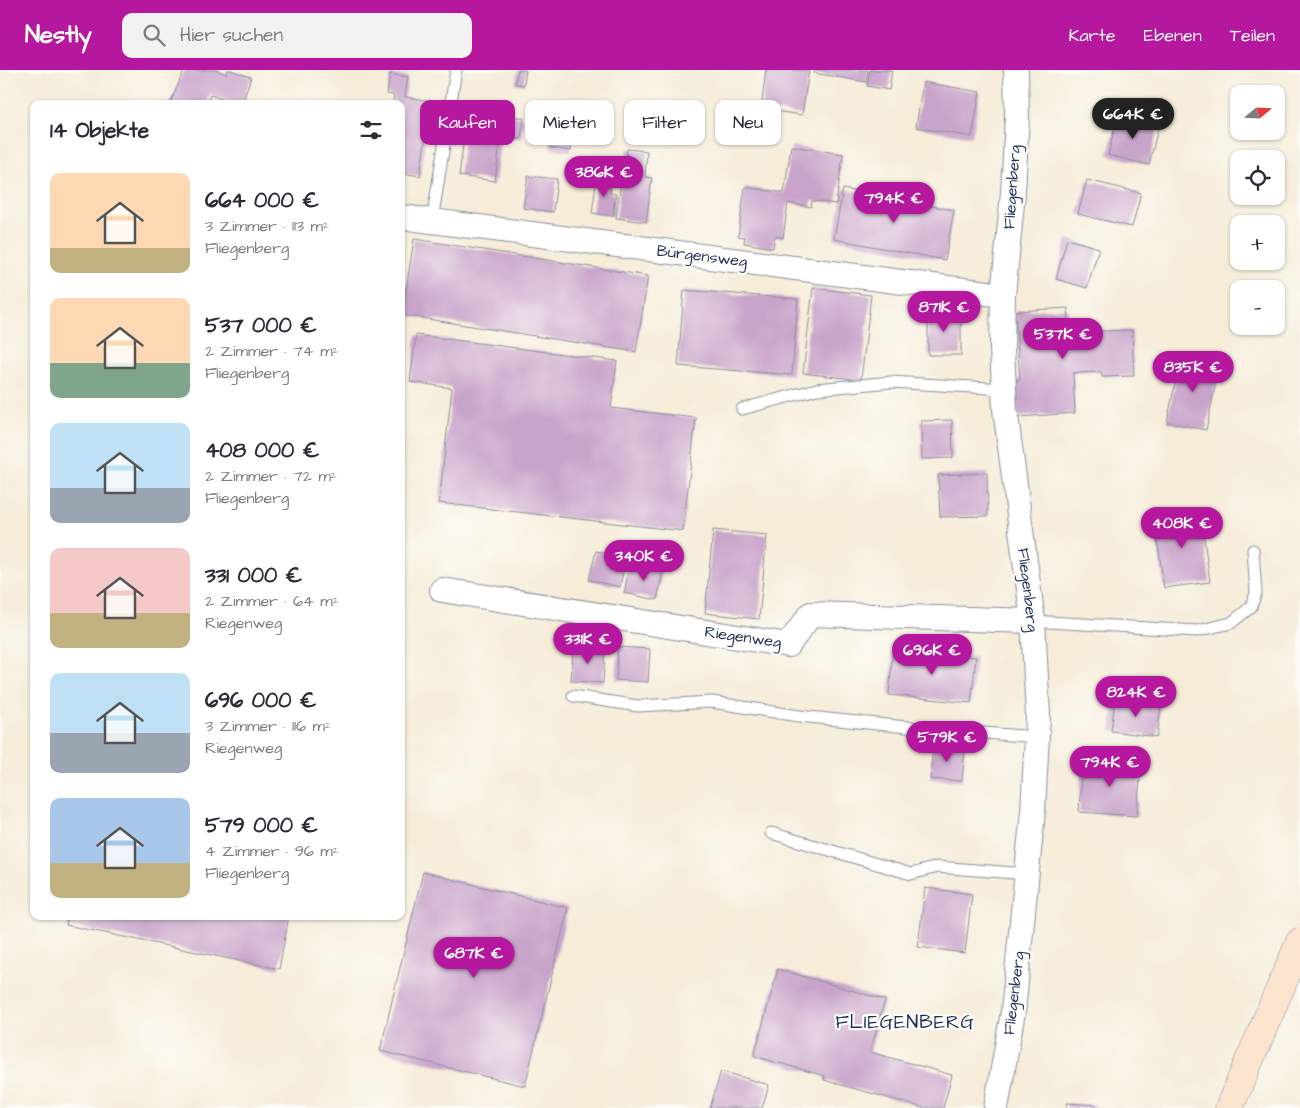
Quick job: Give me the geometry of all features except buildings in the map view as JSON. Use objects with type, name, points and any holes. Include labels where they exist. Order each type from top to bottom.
[{"type":"street","name":"Fliegenberg","points":[[996,1108],[1013,1012],[1033,811],[1038,716],[1033,621],[1004,409],[1003,295],[1014,174],[1017,116],[1016,70]]},
{"type":"street","name":"Bürgensweg","points":[[405,218],[1003,295]]},
{"type":"street","name":"Riegenweg","points":[[442,590],[788,644],[811,614],[1033,621]]},
{"type":"street","points":[[1229,1108],[1300,942]]},
{"type":"lane","points":[[432,221],[456,70]]},
{"type":"lane","points":[[742,409],[817,389],[890,382],[1004,389]]},
{"type":"lane","points":[[1033,621],[1197,630],[1231,623],[1250,606],[1256,593],[1253,550]]},
{"type":"lane","points":[[573,696],[638,706],[712,702],[809,717],[916,728],[1037,737]]},
{"type":"lane","points":[[771,833],[911,874],[937,867],[1027,874]]},
{"type":"district","name":"FLIEGENBERG","points":[[905,1022]]}]
